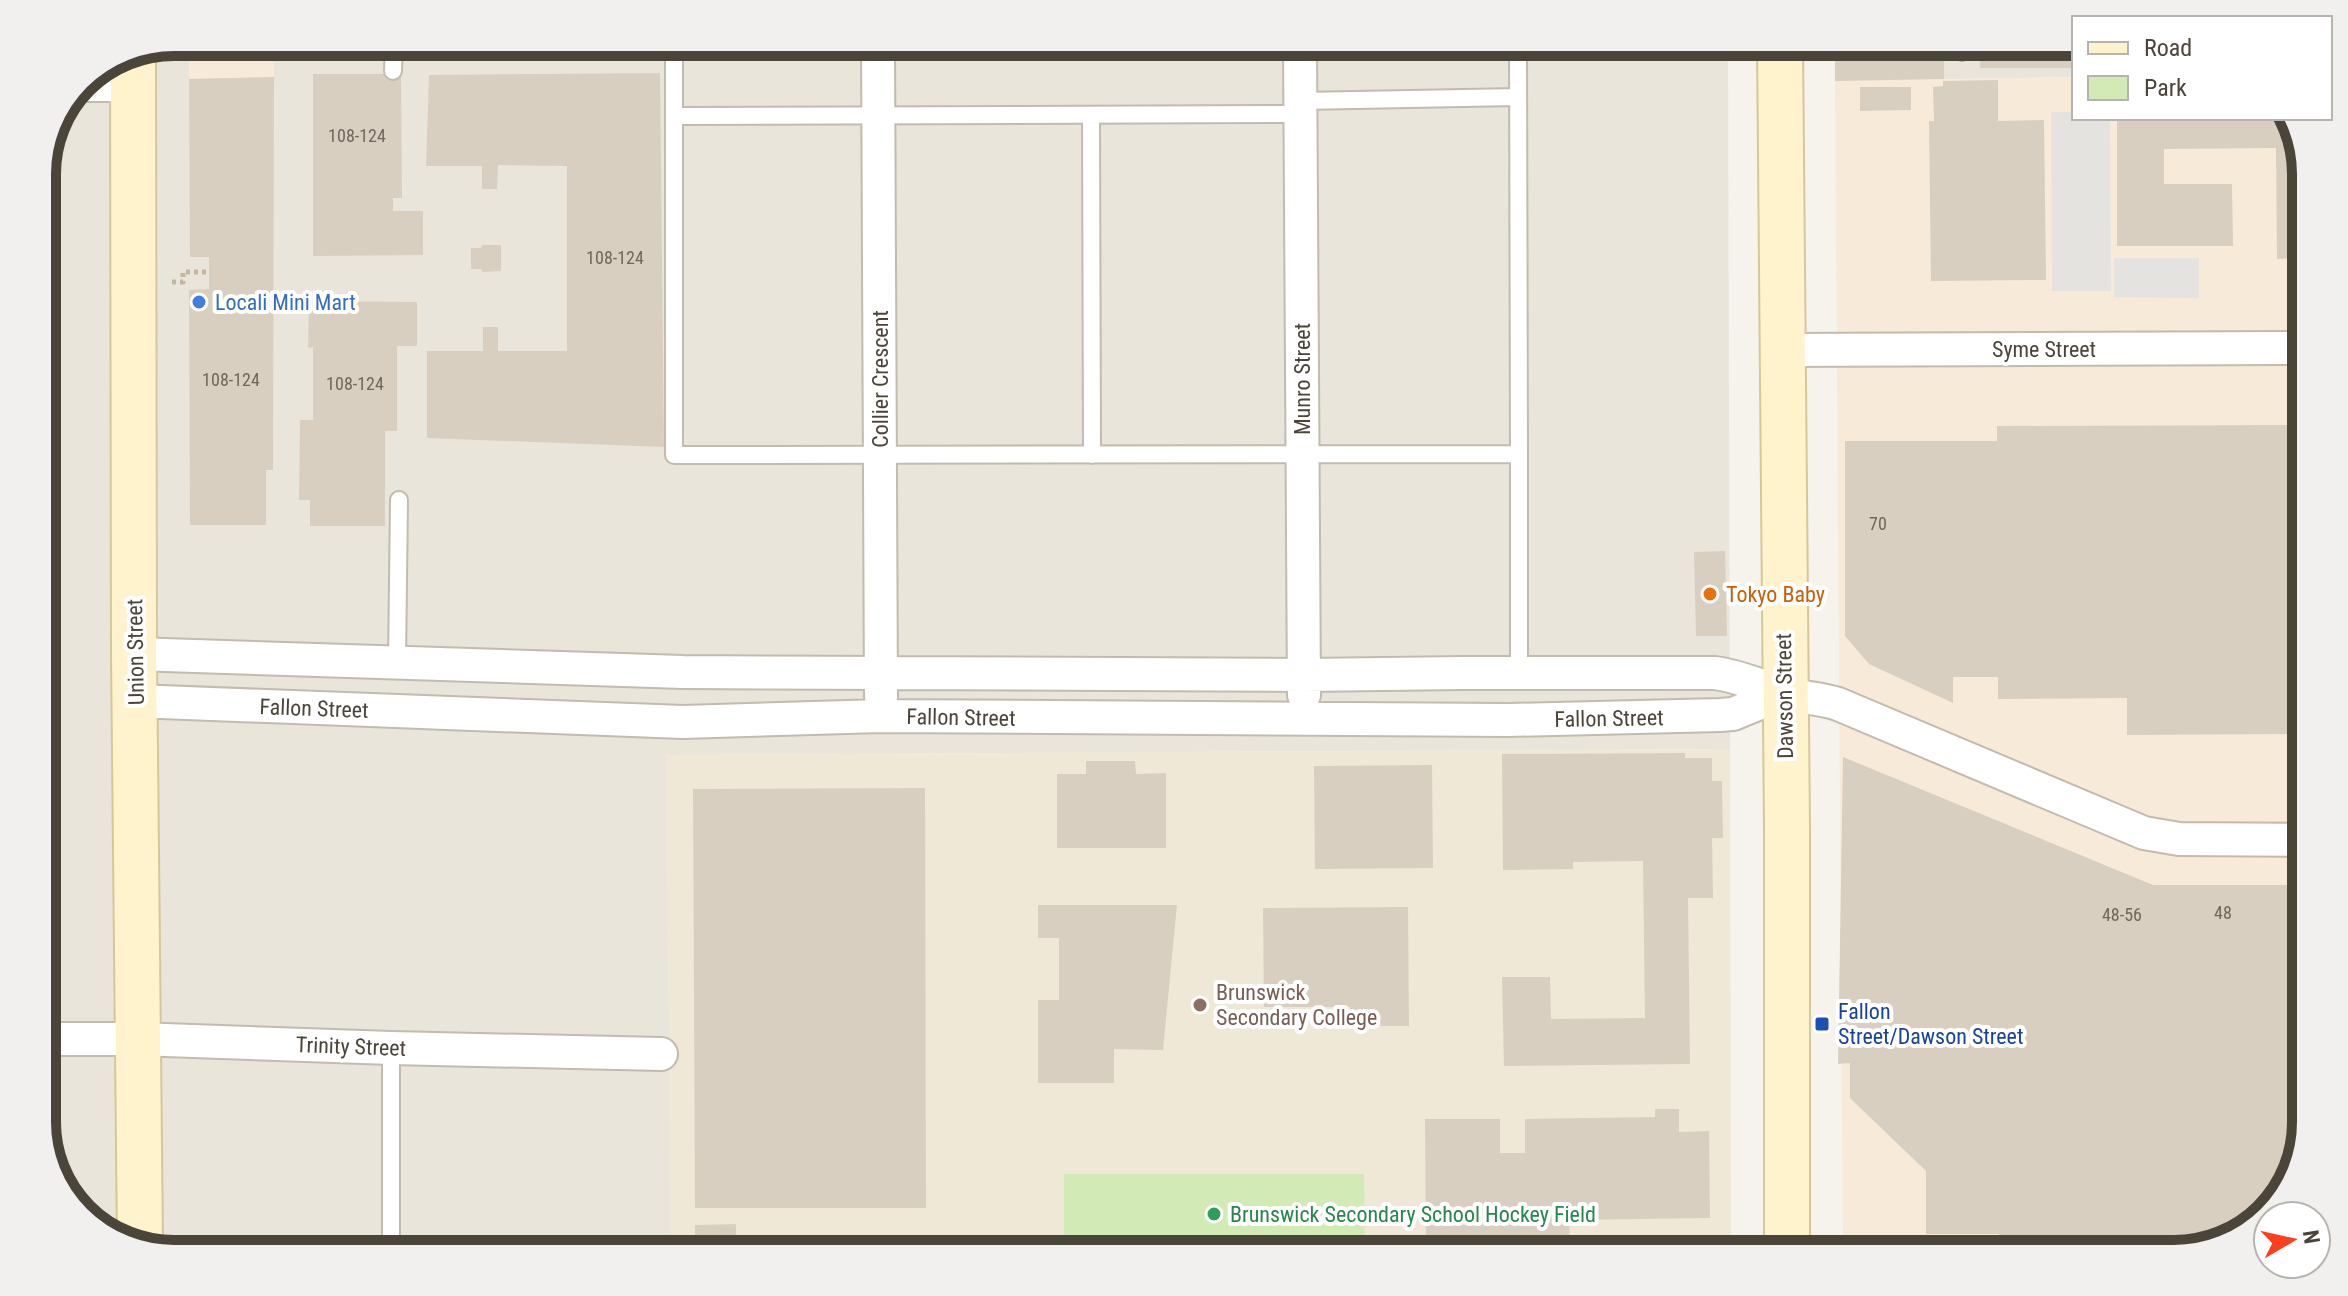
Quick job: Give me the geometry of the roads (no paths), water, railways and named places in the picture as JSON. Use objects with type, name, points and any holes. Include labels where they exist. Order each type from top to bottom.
[{"type":"street","name":"Collier Crescent","points":[[878,56],[881,716]]},
{"type":"street","name":"Munro Street","points":[[1300,56],[1304,717]]},
{"type":"street","name":"Dawson Street","points":[[1780,56],[1787,830],[1787,1240]]},
{"type":"street","points":[[106,78],[132,72]]},
{"type":"street","name":"Union Street","points":[[132,72],[140,1234]]},
{"type":"street","name":"Syme Street","points":[[1781,350],[2292,348]]},
{"type":"street","name":"Fallon Street","points":[[134,654],[397,664],[881,675],[1715,673],[1736,676],[1784,693],[1838,704],[2144,833],[2179,839],[2292,840]]},
{"type":"street","name":"Fallon Street","points":[[135,701],[683,722],[881,716],[1509,720],[1733,714],[1784,693]]},
{"type":"street","name":"Trinity Street","points":[[56,1039],[661,1054]]},
{"type":"lane","points":[[393,71],[394,56]]},
{"type":"lane","points":[[674,56],[674,455],[1519,454]]},
{"type":"lane","points":[[1518,56],[1519,674]]},
{"type":"lane","points":[[675,116],[1091,115],[1518,97]]},
{"type":"lane","points":[[1091,115],[1092,455]]},
{"type":"lane","points":[[397,664],[399,500]]},
{"type":"lane","points":[[391,1048],[391,1240]]},
{"type":"place","name":"Locali Mini Mart","points":[[199,302]]},
{"type":"place","name":"Tokyo Baby","points":[[1710,594]]},
{"type":"place","name":"Brunswick Secondary College","points":[[1200,1005]]},
{"type":"place","name":"Fallon Street/Dawson Street","points":[[1822,1024]]},
{"type":"place","name":"Brunswick Secondary School Hockey Field","points":[[1214,1214]]}]
